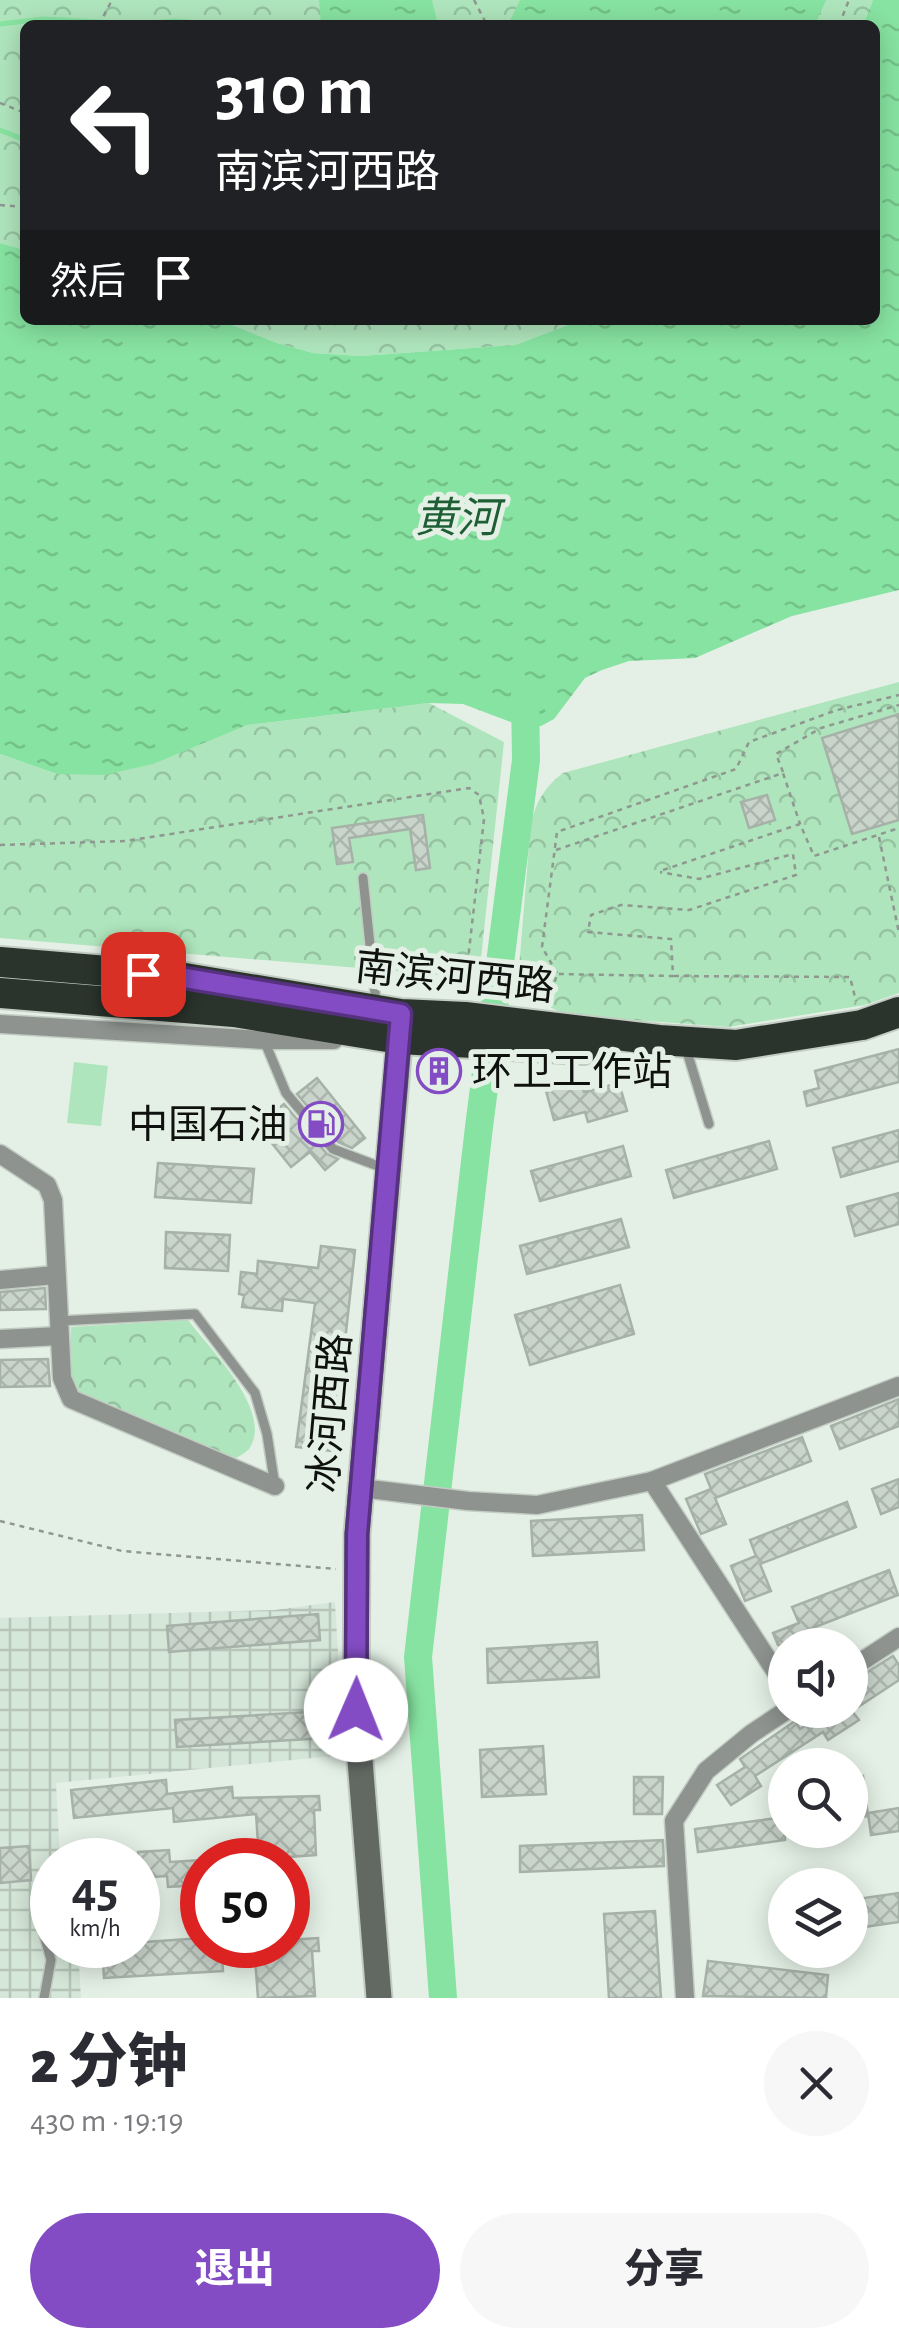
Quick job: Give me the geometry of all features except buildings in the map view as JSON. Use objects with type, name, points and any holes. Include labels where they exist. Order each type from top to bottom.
[{"type":"highway","name":"南滨河西路","points":[[0,962],[179,977],[392,1021]]},
{"type":"highway","name":"南滨河西路","points":[[0,993],[392,1021],[464,1030],[736,1045],[862,1024],[899,1012]]},
{"type":"highway","name":"南滨河西路","points":[[521,1031],[688,1055],[736,1056],[866,1036],[899,1025]]},
{"type":"main road","name":"冰河西路","points":[[379,1998],[356,1710],[360,1488],[388,1170],[392,1021]]},
{"type":"street","name":"南滨河西路","points":[[0,1024],[264,1040],[392,1021]]},
{"type":"street","points":[[0,1154],[47,1186],[53,1200],[62,1378],[71,1399],[275,1486]]},
{"type":"street","points":[[0,1280],[55,1275]]},
{"type":"street","points":[[0,1339],[59,1329]]},
{"type":"street","points":[[360,1488],[468,1502],[538,1505],[652,1481],[899,1386]]},
{"type":"street","points":[[652,1481],[768,1660]]},
{"type":"street","points":[[868,1657],[899,1637]]},
{"type":"street","points":[[685,1998],[674,1821],[706,1772],[768,1723]]},
{"type":"lane","points":[[363,878],[392,1021]]},
{"type":"lane","points":[[264,1040],[286,1093],[333,1148],[388,1170]]},
{"type":"lane","points":[[688,1055],[709,1124]]},
{"type":"lane","points":[[59,1329],[195,1314],[255,1393],[267,1434],[275,1486]]},
{"type":"lane","points":[[44,1998],[50,1968]]},
{"type":"path","points":[[557,974],[542,947],[557,832],[736,770],[749,742],[837,710],[899,695]]},
{"type":"path","points":[[899,705],[822,728],[776,754],[814,856],[899,828]]},
{"type":"path","points":[[554,850],[783,773]]},
{"type":"path","points":[[0,845],[125,841],[469,788],[479,795],[484,819],[466,976]]},
{"type":"path","points":[[672,976],[672,939],[588,932],[592,915],[621,905],[689,910],[796,875],[793,854],[699,879],[660,872],[800,824]]},
{"type":"path","points":[[878,834],[899,933]]},
{"type":"path","points":[[557,974],[850,977],[862,1024]]},
{"type":"path","points":[[521,1031],[557,974]]},
{"type":"path","points":[[0,1520],[122,1550],[358,1570]]},
{"type":"shaded area","points":[[335,1602],[344,1755],[56,1783],[59,1838],[30,1838],[30,1968],[79,1968],[81,1998],[0,1998],[0,1618],[274,1610]]},
{"type":"green space","points":[[0,0],[873,0],[865,20],[20,20],[20,249],[0,243]]},
{"type":"green space","points":[[232,325],[568,325],[515,345],[361,356],[313,353]]},
{"type":"green space","points":[[899,682],[899,993],[865,1005],[728,1027],[567,1015],[517,992],[531,822],[543,794],[563,773]]},
{"type":"green space","points":[[429,703],[504,742],[479,978],[0,938],[0,754],[57,774],[212,738],[247,725]]},
{"type":"green space","points":[[74,1062],[108,1066],[101,1126],[67,1123]]},
{"type":"green space","points":[[188,1320],[236,1381],[253,1417],[255,1434],[249,1449],[229,1462],[80,1394],[69,1378],[71,1327]]},
{"type":"water","points":[[319,0],[432,0],[437,20],[321,20]]},
{"type":"water","points":[[520,0],[826,0],[817,20],[510,20]]},
{"type":"water","name":"黄河","points":[[873,0],[899,0],[899,590],[792,616],[695,658],[629,661],[602,670],[585,678],[554,719],[541,726],[527,728],[463,704],[429,703],[247,725],[153,764],[104,775],[57,774],[0,754],[0,243],[20,249],[20,325],[232,325],[313,353],[361,356],[515,345],[568,325],[880,325],[880,20],[865,20]]},
{"type":"waterway","points":[[35,20],[63,20]]},
{"type":"waterway","points":[[0,24],[20,22]]},
{"type":"waterway","points":[[0,130],[20,138]]},
{"type":"waterway","points":[[443,1998],[418,1657],[526,760],[525,692]]},
{"type":"place","name":"环卫工作站","points":[[439,1071]]},
{"type":"place","name":"中国石油","points":[[321,1124]]},
{"type":"route","points":[[143,974],[401,1014],[357,1534],[356,1710]]}]
